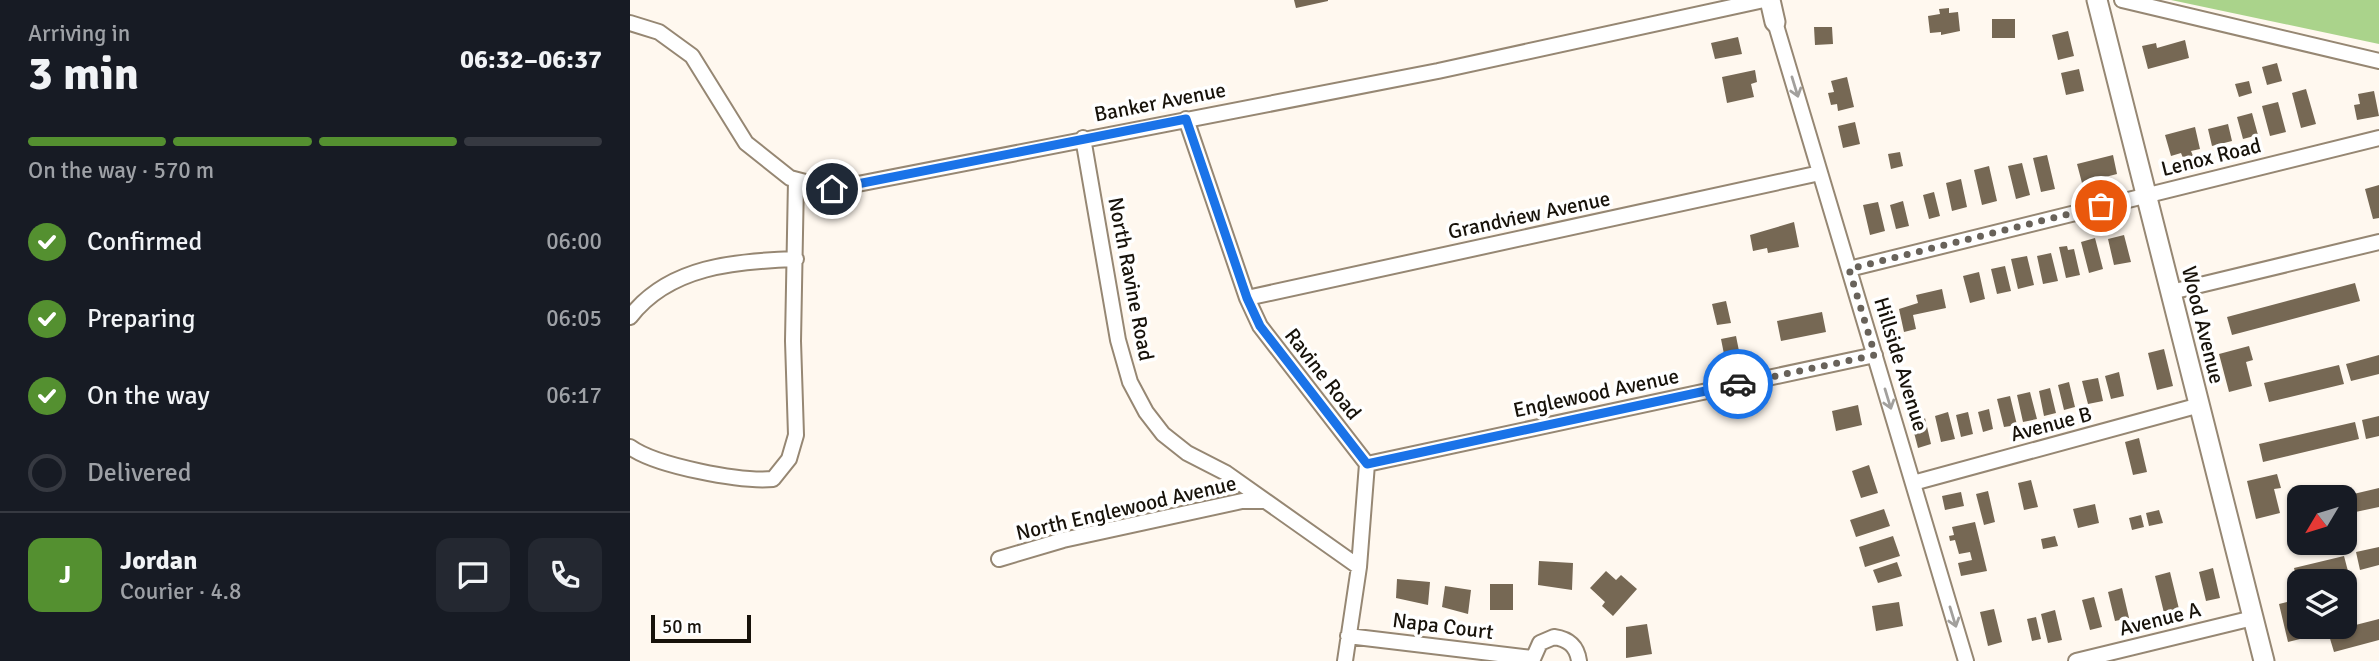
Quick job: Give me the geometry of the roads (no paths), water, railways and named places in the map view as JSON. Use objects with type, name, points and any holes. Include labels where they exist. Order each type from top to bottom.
[{"type":"street","name":"Banker Avenue","points":[[630,23],[659,32],[692,56],[746,144],[796,180],[832,189],[1438,71],[1764,0]]},
{"type":"street","name":"Hillside Avenue","points":[[1770,0],[1966,661]]},
{"type":"street","name":"Wood Avenue","points":[[2097,0],[2264,661]]},
{"type":"street","points":[[2122,0],[2379,61]]},
{"type":"street","name":"Ravine Road","points":[[1186,119],[1247,298],[1260,326],[1367,464]]},
{"type":"street","name":"North Ravine Road","points":[[1083,138],[1118,340],[1130,383],[1163,434],[1187,453],[1226,473],[1359,567]]},
{"type":"street","name":"Lenox Road","points":[[1849,269],[2379,138]]},
{"type":"street","name":"Grandview Avenue","points":[[1247,298],[1820,173]]},
{"type":"street","points":[[630,447],[704,472],[748,481],[774,480],[789,459],[796,435],[793,341],[796,180]]},
{"type":"street","points":[[2171,292],[2379,242]]},
{"type":"street","points":[[630,317],[645,298],[690,273],[745,261],[796,259]]},
{"type":"street","name":"Englewood Avenue","points":[[1367,464],[1875,355]]},
{"type":"street","name":"Avenue B","points":[[1913,483],[2200,405]]},
{"type":"street","points":[[1345,661],[1359,567],[1367,464]]},
{"type":"street","name":"North Englewood Avenue","points":[[999,559],[1063,540],[1242,501],[1264,501]]},
{"type":"street","name":"Avenue A","points":[[2076,661],[2253,618]]},
{"type":"street","name":"Napa Court","points":[[1348,636],[1532,659],[1540,643],[1554,637],[1569,642],[1575,648],[1579,661]]}]
